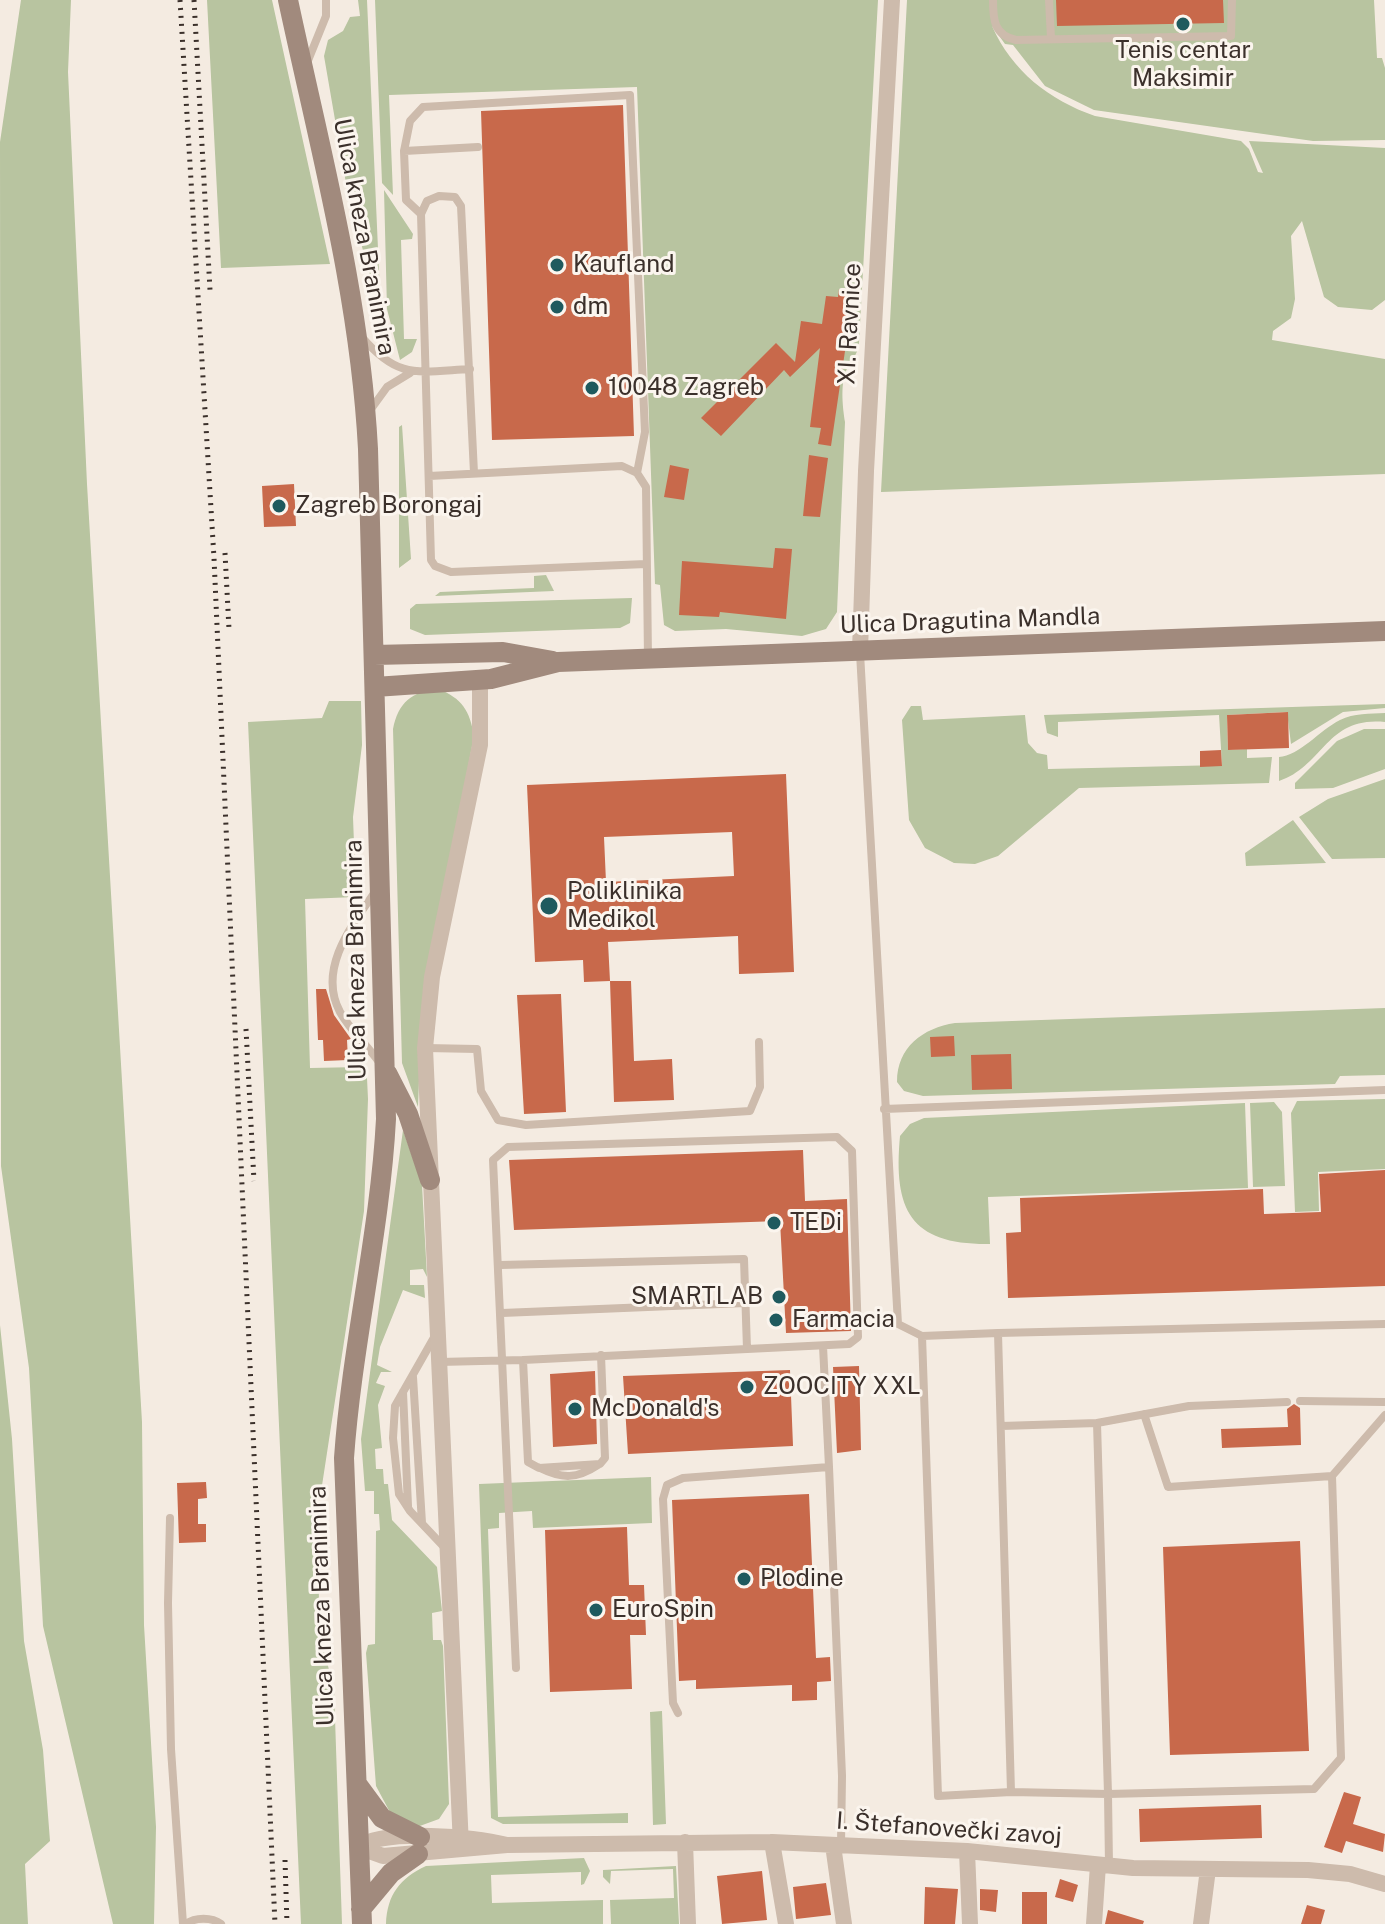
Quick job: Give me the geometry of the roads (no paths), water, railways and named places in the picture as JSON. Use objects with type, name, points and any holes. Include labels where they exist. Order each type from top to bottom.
[{"type":"main road","name":"Ulica kneza Branimira","points":[[288,0],[359,335],[367,418],[385,1070],[383,1179],[344,1458],[361,1916]]},
{"type":"main road","name":"Ulica Dragutina Mandla","points":[[375,687],[480,681],[558,662],[1385,631]]},
{"type":"main road","name":"Ulica Dragutina Mandla","points":[[374,655],[503,652],[558,662]]},
{"type":"main road","points":[[385,1070],[408,1114],[430,1180]]},
{"type":"main road","points":[[355,1780],[382,1818],[422,1843],[391,1873],[361,1916]]},
{"type":"street","name":"XI. Ravnice","points":[[860,651],[866,471],[892,0]]},
{"type":"street","points":[[461,1844],[425,1048],[429,997],[480,745],[480,681]]},
{"type":"street","points":[[422,1843],[445,1824],[459,1794]]},
{"type":"street","points":[[459,1794],[473,1822],[500,1843]]},
{"type":"street","points":[[685,1842],[688,1924]]},
{"type":"street","points":[[772,1842],[786,1924]]},
{"type":"street","name":"I. Štefanovečki zavoj","points":[[358,1847],[376,1855],[422,1843],[772,1842],[967,1851],[1103,1865],[1308,1870],[1350,1874],[1385,1884]]},
{"type":"street","points":[[837,1845],[844,1924]]},
{"type":"street","points":[[967,1851],[970,1924]]},
{"type":"street","points":[[1094,1924],[1103,1865]]},
{"type":"street","points":[[1201,1924],[1208,1869]]},
{"type":"lane","points":[[304,71],[326,16],[326,0]]},
{"type":"lane","points":[[993,0],[993,22],[1006,38],[1231,36],[1232,0]]},
{"type":"lane","points":[[1049,0],[1051,38]]},
{"type":"lane","points":[[421,214],[406,200],[404,151],[410,121],[423,107],[480,101],[630,95],[645,432],[637,473]]},
{"type":"lane","points":[[404,151],[478,147]]},
{"type":"lane","points":[[474,473],[461,206],[455,197],[431,197],[421,214],[431,560],[442,570],[646,564]]},
{"type":"lane","points":[[359,335],[386,363],[410,373],[470,369]]},
{"type":"lane","points":[[367,418],[387,387],[410,373]]},
{"type":"lane","points":[[429,476],[622,466],[637,473],[646,487],[648,659]]},
{"type":"lane","points":[[860,651],[898,1324],[922,1336],[1385,1324]]},
{"type":"lane","points":[[380,885],[344,938],[335,973],[340,1011],[385,1070]]},
{"type":"lane","points":[[425,1048],[477,1049],[481,1091],[498,1120],[526,1125],[750,1111],[760,1087],[759,1042]]},
{"type":"lane","points":[[884,1109],[1385,1090]]},
{"type":"lane","points":[[439,1362],[505,1360],[523,1360],[849,1344],[858,1337],[852,1151],[837,1137],[508,1147],[493,1160],[505,1360],[516,1668]]},
{"type":"lane","points":[[500,1265],[744,1259],[747,1349]]},
{"type":"lane","points":[[502,1313],[745,1303]]},
{"type":"lane","points":[[437,1332],[395,1406],[393,1438],[396,1484],[410,1511],[448,1552]]},
{"type":"lane","points":[[998,1333],[1011,1792]]},
{"type":"lane","points":[[922,1336],[938,1796],[1011,1792],[1108,1794],[1314,1789],[1341,1758],[1332,1476],[1385,1415]]},
{"type":"lane","points":[[823,1346],[842,1776],[837,1845]]},
{"type":"lane","points":[[523,1360],[528,1462],[539,1468],[600,1464],[605,1458],[601,1355]]},
{"type":"lane","points":[[414,1372],[422,1524]]},
{"type":"lane","points":[[1300,1401],[1385,1402]]},
{"type":"lane","points":[[1001,1426],[1097,1423],[1189,1406],[1287,1402]]},
{"type":"lane","points":[[1144,1414],[1168,1487],[1332,1476]]},
{"type":"lane","points":[[1097,1423],[1108,1794],[1103,1865]]},
{"type":"lane","points":[[678,1713],[673,1703],[663,1499],[667,1485],[683,1478],[829,1467]]},
{"type":"lane","points":[[170,1518],[171,1749],[184,1924],[193,1919],[207,1919],[221,1924]]},
{"type":"railway","points":[[180,0],[214,558],[275,1924]]},
{"type":"railway","points":[[194,0],[210,290]]},
{"type":"railway","points":[[225,553],[229,629]]},
{"type":"railway","points":[[246,1029],[254,1181]]},
{"type":"railway","points":[[285,1860],[287,1924]]},
{"type":"place","name":"Tenis centar Maksimir","points":[[1183,24]]},
{"type":"place","name":"Kaufland","points":[[557,265]]},
{"type":"place","name":"dm","points":[[557,307]]},
{"type":"place","name":"10048 Zagreb","points":[[592,388]]},
{"type":"place","name":"Zagreb Borongaj","points":[[279,506]]},
{"type":"place","name":"Poliklinika Medikol","points":[[549,906]]},
{"type":"place","name":"TEDi","points":[[774,1223]]},
{"type":"place","name":"SMARTLAB","points":[[779,1297]]},
{"type":"place","name":"Farmacia","points":[[776,1320]]},
{"type":"place","name":"ZOOCITY XXL","points":[[747,1387]]},
{"type":"place","name":"McDonald's","points":[[575,1409]]},
{"type":"place","name":"Plodine","points":[[744,1579]]},
{"type":"place","name":"EuroSpin","points":[[596,1610]]}]
